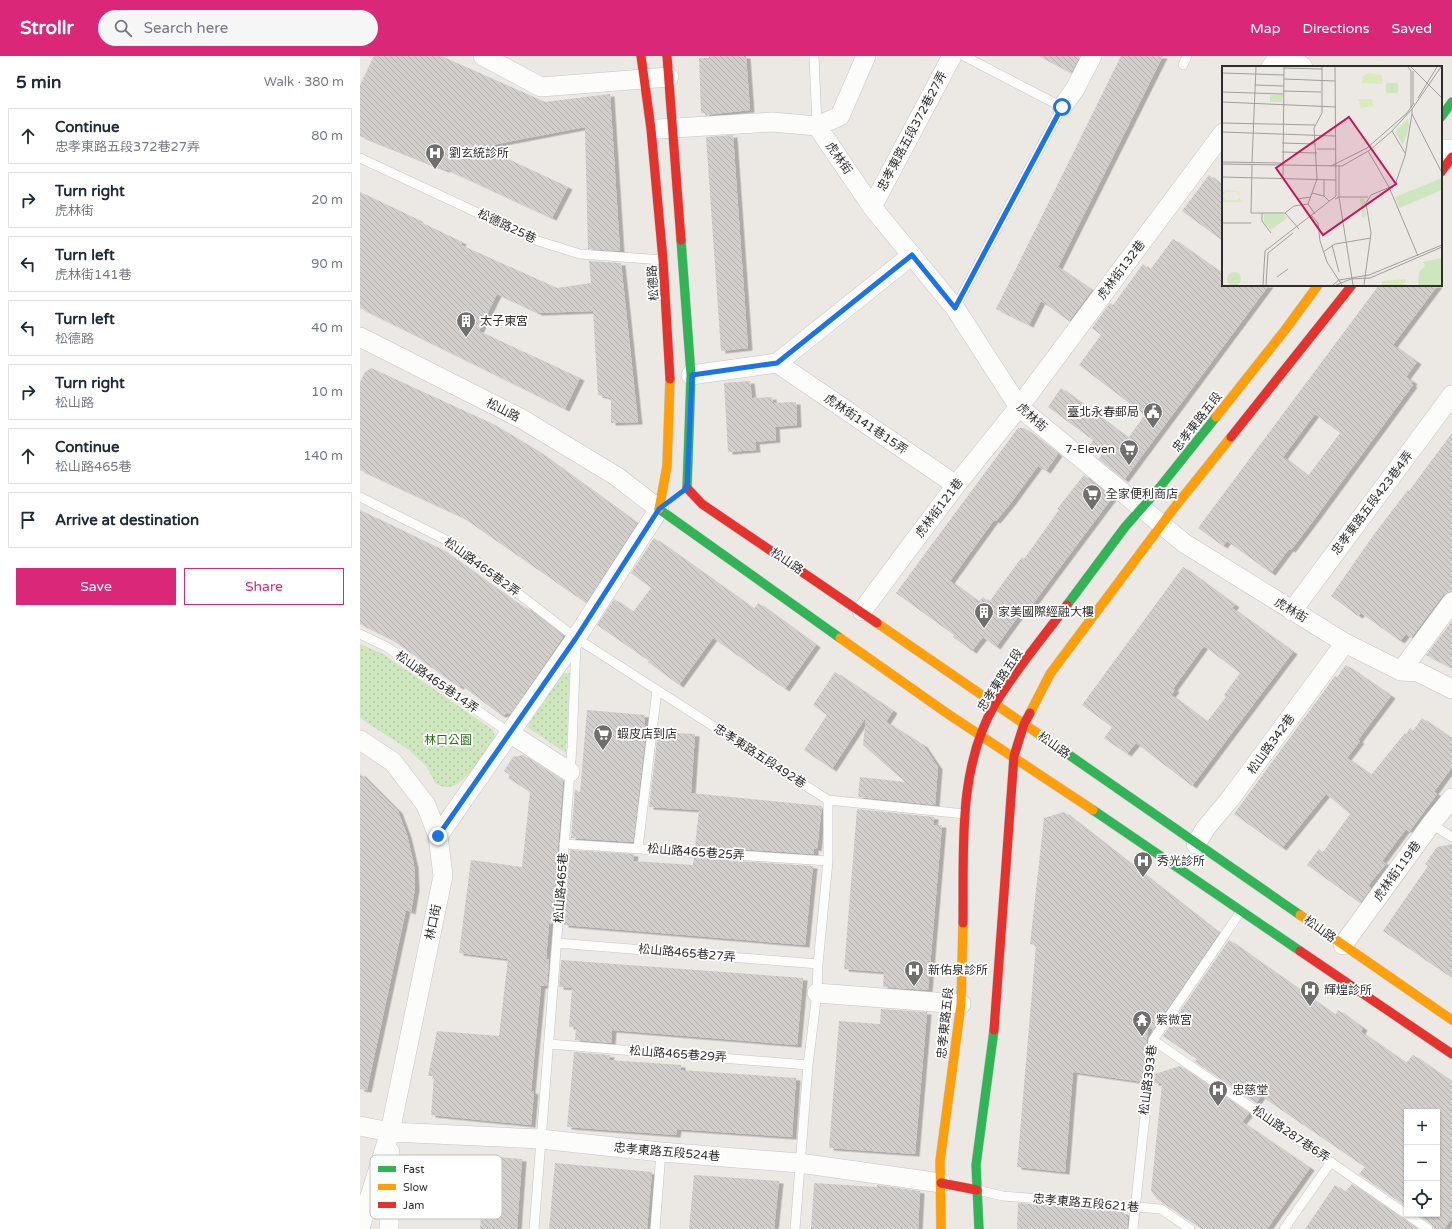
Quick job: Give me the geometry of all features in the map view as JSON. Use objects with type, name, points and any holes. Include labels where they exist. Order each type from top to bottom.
[{"type":"main road","name":"松德路","points":[[641,56],[651,129],[663,260],[670,366],[664,505]]},
{"type":"main road","points":[[667,56],[674,128],[692,375]]},
{"type":"main road","points":[[1442,117],[1452,102]]},
{"type":"main road","points":[[1442,171],[1452,157]]},
{"type":"main road","name":"忠孝東路五段","points":[[941,1229],[939,1205],[942,1184],[940,1161],[961,1004],[964,814],[969,777],[981,735],[995,704],[1020,668],[1141,508],[1280,336],[1317,286]]},
{"type":"main road","points":[[979,1229],[976,1165],[997,1008],[1014,756],[1024,724],[1050,674],[1162,525],[1351,286]]},
{"type":"main road","name":"松山路","points":[[692,375],[684,490],[702,504],[862,611],[1196,844],[1452,1020]]},
{"type":"main road","name":"松山路","points":[[664,505],[935,705],[1014,756],[1452,1054]]},
{"type":"main road","points":[[942,1184],[977,1190]]},
{"type":"street","points":[[483,56],[540,88],[643,78],[669,77]]},
{"type":"street","points":[[651,129],[772,122],[817,126],[840,116],[866,56]]},
{"type":"street","name":"忠孝東路五段372巷27弄","points":[[872,206],[952,56]]},
{"type":"street","points":[[1062,107],[1075,89],[1092,56]]},
{"type":"street","points":[[1273,66],[1280,56]]},
{"type":"street","points":[[1288,56],[1302,66]]},
{"type":"street","name":"虎林街","points":[[817,126],[872,206],[955,308],[1019,407],[1184,544],[1345,643],[1401,671],[1418,672],[1452,689]]},
{"type":"street","name":"虎林街132巷","points":[[1019,407],[1222,133]]},
{"type":"street","points":[[692,375],[777,363],[912,255]]},
{"type":"street","name":"松山路","points":[[361,340],[522,419],[664,505]]},
{"type":"street","name":"虎林街141巷15弄","points":[[777,363],[956,485]]},
{"type":"street","name":"忠孝東路五段423巷4弄","points":[[1292,611],[1452,395]]},
{"type":"street","name":"虎林街121巷","points":[[862,611],[956,485],[1019,407]]},
{"type":"street","points":[[438,836],[511,734],[664,505]]},
{"type":"street","points":[[1401,671],[1452,602]]},
{"type":"street","name":"松山路342巷","points":[[1196,844],[1205,829],[1230,799],[1345,643]]},
{"type":"street","points":[[511,734],[570,772]]},
{"type":"street","name":"林口街","points":[[360,740],[393,762],[426,805],[438,836],[442,876],[390,1132],[383,1155]]},
{"type":"street","name":"虎林街119巷","points":[[1343,945],[1431,824],[1452,798]]},
{"type":"street","points":[[817,993],[961,1004]]},
{"type":"street","name":"忠孝東路五段524巷","points":[[360,1126],[390,1132],[540,1139],[661,1152],[799,1163],[942,1184]]},
{"type":"street","name":"林口街","points":[[390,1132],[390,1155]]},
{"type":"street","name":"林口街","points":[[360,1228],[370,1196]]},
{"type":"street","name":"林口街","points":[[389,1219],[389,1229]]},
{"type":"lane","points":[[814,56],[817,126]]},
{"type":"lane","points":[[955,308],[1062,107],[964,56]]},
{"type":"lane","points":[[1183,65],[1187,56]]},
{"type":"lane","name":"松德路25巷","points":[[360,158],[538,241],[580,254],[663,260]]},
{"type":"lane","name":"松山路465巷2弄","points":[[360,497],[454,544],[576,638]]},
{"type":"lane","name":"松山路465巷14弄","points":[[360,634],[387,647],[511,734]]},
{"type":"lane","name":"忠孝東路五段492巷","points":[[576,638],[828,800],[964,814]]},
{"type":"lane","name":"松山路465巷","points":[[534,1229],[570,772],[576,638]]},
{"type":"lane","points":[[638,848],[657,690]]},
{"type":"lane","points":[[795,1229],[799,1163],[808,1064],[817,993],[818,964],[828,861],[828,800]]},
{"type":"lane","points":[[1431,824],[1452,837]]},
{"type":"lane","name":"松山路465巷25弄","points":[[564,844],[828,861]]},
{"type":"lane","name":"松山路393巷","points":[[1133,1229],[1134,1207],[1153,1040],[1241,910]]},
{"type":"lane","name":"松山路465巷27弄","points":[[557,943],[818,964]]},
{"type":"lane","name":"松山路287巷6弄","points":[[1153,1040],[1428,1229]]},
{"type":"lane","name":"松山路465巷29弄","points":[[549,1044],[808,1064]]},
{"type":"lane","points":[[655,1229],[661,1152]]},
{"type":"lane","points":[[1284,1229],[1331,1162]]},
{"type":"lane","name":"忠孝東路五段621巷","points":[[977,1190],[1003,1196],[1161,1209],[1190,1229]]},
{"type":"green space","name":"林口公園","points":[[360,644],[383,654],[493,730],[495,737],[474,768],[460,782],[452,786],[445,787],[436,784],[426,766],[409,750],[360,718]]},
{"type":"green space","points":[[561,673],[570,673],[566,753],[527,727]]},
{"type":"building","points":[[374,56],[441,56],[545,102],[610,94],[620,251],[588,249],[585,127],[482,147],[568,187],[552,218],[446,169],[445,170],[360,136],[360,85]]},
{"type":"building","points":[[709,56],[746,56],[750,110],[705,115],[705,113],[701,113],[699,58],[709,58]]},
{"type":"building","points":[[1039,56],[1080,56],[1071,73]]},
{"type":"building","points":[[1121,56],[1163,56],[1058,267],[1092,290],[1069,321],[1041,301],[1029,325],[996,309]]},
{"type":"building","points":[[733,135],[748,348],[721,351],[706,137]]},
{"type":"building","points":[[1209,175],[1222,185],[1222,240],[1182,211]]},
{"type":"building","points":[[360,192],[462,242],[461,245],[557,288],[591,283],[589,261],[621,263],[638,422],[611,423],[611,398],[598,395],[593,311],[538,313],[497,294],[479,331],[580,378],[565,409],[360,308]]},
{"type":"building","points":[[1173,239],[1222,273],[1222,286],[1268,286],[1124,480],[1099,459],[1102,454],[1090,445],[1093,440],[1048,407],[1061,388],[1128,438],[1145,415],[1079,365],[1101,335],[1092,328],[1110,303],[1113,305],[1143,264],[1150,270]]},
{"type":"building","points":[[1378,286],[1437,286],[1393,345],[1417,362],[1406,377],[1413,382],[1411,384],[1413,385],[1291,550],[1289,549],[1271,573],[1227,541],[1223,546],[1198,528]],"holes":[[[1315,414],[1340,433],[1308,476],[1283,457]]]},
{"type":"building","points":[[371,368],[493,424],[536,450],[637,523],[586,603],[462,517],[360,470],[360,382],[365,372]]},
{"type":"building","points":[[750,381],[752,398],[772,397],[773,403],[796,402],[797,425],[775,427],[776,440],[755,442],[756,450],[728,452],[724,383]]},
{"type":"building","points":[[1018,428],[1024,428],[1058,454],[1046,471],[1038,466],[1010,504],[996,521],[994,520],[950,581],[979,602],[983,597],[989,602],[1022,557],[1024,559],[1059,510],[1057,509],[1084,475],[1112,498],[1026,613],[1023,610],[996,647],[983,637],[972,651],[953,637],[954,635],[896,593]]},
{"type":"building","points":[[1452,433],[1452,591],[1443,595],[1411,638],[1406,634],[1400,641],[1361,613],[1358,616],[1331,596],[1375,533],[1408,490],[1409,491]]},
{"type":"building","points":[[360,510],[441,549],[525,609],[526,607],[562,635],[563,637],[511,713],[501,715],[461,685],[459,687],[391,639],[360,624]]},
{"type":"building","points":[[654,538],[754,609],[758,603],[816,645],[785,689],[713,638],[679,685],[648,662],[649,661],[597,625],[614,599],[633,612],[651,588],[631,573]]},
{"type":"building","points":[[1183,567],[1235,605],[1232,608],[1293,652],[1192,786],[1136,743],[1127,754],[1104,738],[1112,727],[1082,705]],"holes":[[[1204,646],[1240,673],[1224,695],[1226,697],[1207,722],[1171,695],[1175,690],[1173,689]]]},
{"type":"building","points":[[1452,621],[1452,668],[1426,655]]},
{"type":"building","points":[[1346,665],[1391,696],[1358,740],[1360,741],[1347,758],[1371,775],[1405,733],[1406,734],[1410,728],[1413,731],[1422,718],[1452,739],[1452,767],[1434,792],[1437,794],[1409,832],[1406,829],[1382,861],[1386,864],[1368,886],[1371,888],[1360,903],[1307,865],[1319,849],[1323,852],[1350,814],[1326,794],[1282,848],[1234,814],[1335,676],[1337,677]]},
{"type":"building","points":[[835,672],[893,711],[886,722],[923,745],[938,767],[935,805],[858,797],[860,777],[905,782],[863,745],[866,717],[832,769],[804,750],[827,715],[813,705]]},
{"type":"building","points":[[587,710],[645,715],[644,731],[646,731],[633,842],[571,838],[575,789],[580,793]]},
{"type":"building","points":[[658,732],[695,734],[691,793],[822,806],[817,849],[814,848],[814,854],[695,846],[699,810],[649,807]]},
{"type":"building","points":[[523,755],[563,781],[552,924],[549,924],[546,959],[549,959],[547,986],[541,986],[531,1091],[534,1092],[531,1125],[431,1115],[434,1076],[428,1076],[437,1031],[499,1036],[508,959],[459,953],[471,860],[522,867],[530,792],[508,778],[510,775],[504,771],[513,757]]},
{"type":"building","points":[[360,773],[398,811],[407,835],[414,865],[415,888],[411,912],[406,910],[367,1090],[360,1089]]},
{"type":"building","points":[[857,809],[934,817],[933,825],[942,825],[928,990],[883,987],[884,972],[844,969]]},
{"type":"building","points":[[1064,812],[1219,933],[1153,1030],[1148,1026],[1143,1082],[1073,1072],[1065,1172],[1017,1167],[1036,945],[1030,944],[1044,818]]},
{"type":"building","points":[[1452,844],[1452,978],[1383,931],[1428,866],[1425,864],[1437,847]]},
{"type":"building","points":[[570,850],[634,854],[633,861],[693,865],[694,858],[813,866],[805,945],[564,925]]},
{"type":"building","points":[[1229,940],[1335,1015],[1338,1010],[1363,1028],[1361,1032],[1406,1063],[1413,1055],[1452,1082],[1452,1218],[1444,1229],[1434,1229],[1431,1224],[1421,1217],[1440,1217],[1440,1109],[1404,1109],[1404,1205],[1359,1174],[1365,1167],[1261,1096],[1256,1103],[1194,1061],[1198,1060],[1163,1036]]},
{"type":"building","points":[[561,960],[803,978],[797,1045],[612,1030],[611,1043],[575,1040],[576,1027],[569,1027],[572,988],[559,987]]},
{"type":"building","points":[[881,1009],[927,1012],[915,1154],[829,1148],[839,1021],[880,1024]]},
{"type":"building","points":[[574,1052],[610,1055],[609,1060],[681,1065],[681,1070],[796,1078],[792,1137],[677,1129],[676,1135],[567,1127]]},
{"type":"building","points":[[1180,1066],[1249,1113],[1242,1122],[1310,1168],[1267,1229],[1202,1229],[1157,1199],[1151,1191],[1162,1084],[1154,1083],[1155,1074]]},
{"type":"building","points":[[502,1157],[522,1159],[517,1229],[480,1229],[481,1219],[502,1219]]},
{"type":"building","points":[[555,1163],[652,1172],[647,1229],[549,1229]]},
{"type":"building","points":[[694,1175],[779,1181],[774,1229],[689,1229]]},
{"type":"building","points":[[814,1183],[877,1187],[877,1185],[920,1191],[918,1229],[811,1229]]},
{"type":"building","points":[[1352,1184],[1417,1229],[1305,1229],[1335,1185],[1345,1192]]},
{"type":"building","points":[[1018,1203],[1123,1212],[1128,1218],[1127,1229],[1017,1229]]},
{"type":"traffic: fast","points":[[1442,116],[1452,102]]},
{"type":"traffic: fast","points":[[681,240],[691,375],[687,488]]},
{"type":"traffic: fast","points":[[1067,605],[1125,527],[1156,492],[1216,417]]},
{"type":"traffic: fast","points":[[659,509],[840,638]]},
{"type":"traffic: fast","points":[[1059,748],[1300,915]]},
{"type":"traffic: fast","points":[[1093,810],[1300,951]]},
{"type":"traffic: fast","points":[[979,1229],[976,1165],[994,1030]]},
{"type":"traffic: slow","points":[[1216,417],[1285,330],[1317,286]]},
{"type":"traffic: slow","points":[[659,509],[667,466],[670,379]]},
{"type":"traffic: slow","points":[[1030,713],[1050,674],[1174,508],[1231,437]]},
{"type":"traffic: slow","points":[[877,623],[1059,748]]},
{"type":"traffic: slow","points":[[840,638],[948,714],[1093,810]]},
{"type":"traffic: slow","points":[[1300,915],[1452,1020]]},
{"type":"traffic: slow","points":[[941,1229],[940,1161],[961,1004],[963,923]]},
{"type":"traffic: jam","points":[[641,56],[651,129],[663,260],[670,379]]},
{"type":"traffic: jam","points":[[667,56],[681,240]]},
{"type":"traffic: jam","points":[[1442,171],[1452,157]]},
{"type":"traffic: jam","points":[[1231,437],[1351,286]]},
{"type":"traffic: jam","points":[[687,488],[702,504],[877,623]]},
{"type":"traffic: jam","points":[[963,923],[965,810],[968,783],[974,755],[983,729],[1003,691],[1067,605]]},
{"type":"traffic: jam","points":[[994,1030],[1014,756],[1024,724],[1030,713]]},
{"type":"traffic: jam","points":[[1300,951],[1452,1054]]},
{"type":"traffic: jam","points":[[941,1183],[977,1190]]},
{"type":"place","name":"劉玄統診所","points":[[435,170]]},
{"type":"place","name":"太子東宮","points":[[466,338]]},
{"type":"place","name":"臺北永春郵局","points":[[1153,429]]},
{"type":"place","name":"7-Eleven","points":[[1129,466]]},
{"type":"place","name":"全家便利商店","points":[[1092,511]]},
{"type":"place","name":"家美國際經融大樓","points":[[984,629]]},
{"type":"place","name":"蝦皮店到店","points":[[603,751]]},
{"type":"place","name":"秀光診所","points":[[1143,878]]},
{"type":"place","name":"新佑泉診所","points":[[914,987]]},
{"type":"place","name":"輝煌診所","points":[[1310,1007]]},
{"type":"place","name":"紫微宮","points":[[1142,1037]]},
{"type":"place","name":"忠慈堂","points":[[1218,1107]]},
{"type":"route","points":[[438,836],[506,741],[576,638],[659,509],[687,488],[692,375],[777,363],[912,255],[955,308],[1062,107]]}]
